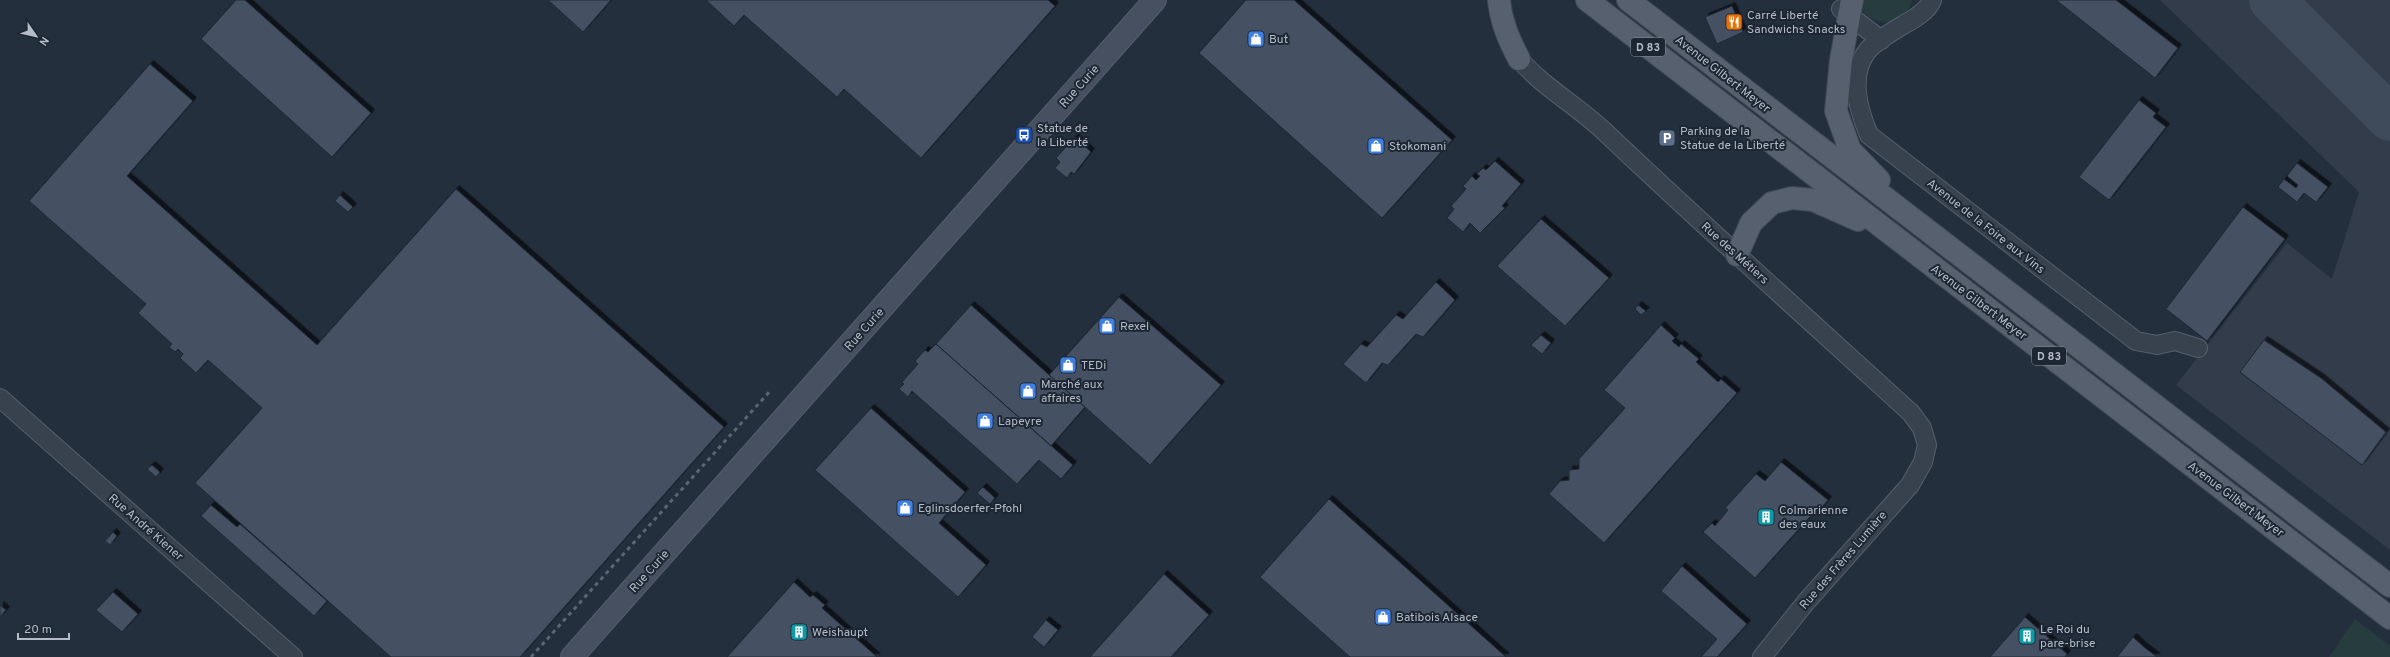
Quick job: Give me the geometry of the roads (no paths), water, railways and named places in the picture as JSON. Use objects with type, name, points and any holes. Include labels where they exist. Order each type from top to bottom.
[{"type":"main road","name":"Rue Curie","points":[[572,657],[1154,0]]},
{"type":"main road","points":[[1499,0],[1500,14],[1507,35],[1519,59]]},
{"type":"main road","name":"Avenue Gilbert Meyer","points":[[1587,0],[2390,618]]},
{"type":"main road","name":"Avenue Gilbert Meyer","points":[[1628,0],[2390,586]]},
{"type":"main road","points":[[1848,6],[1840,60],[1836,111],[1850,150],[1928,232]]},
{"type":"main road","points":[[1737,255],[1751,223],[1772,203],[1792,198],[1813,200],[1888,232]]},
{"type":"street","name":"Avenue de la Foire aux Vins","points":[[1933,0],[1919,16],[1881,40],[1868,51],[1858,71],[1856,92],[1860,114],[1869,135],[2136,341],[2156,345],[2175,341],[2198,348]]},
{"type":"street","points":[[1848,6],[1881,40]]},
{"type":"street","name":"Rue des Métiers","points":[[1519,59],[1540,81],[1592,119],[1737,255],[1911,413],[1922,428],[1927,445],[1923,462]]},
{"type":"street","name":"Rue André Kiener","points":[[0,398],[293,657]]},
{"type":"street","name":"Rue des Frères Lumière","points":[[1762,657],[1806,602],[1910,485],[1923,462]]},
{"type":"railway","points":[[531,657],[771,390]]},
{"type":"place","name":"Carré Liberté Sandwichs Snacks","points":[[1734,22]]},
{"type":"place","name":"But","points":[[1256,39]]},
{"type":"place","name":"Statue de la Liberté","points":[[1024,135]]},
{"type":"place","name":"Parking de la Statue de la Liberté","points":[[1667,138]]},
{"type":"place","name":"Stokomani","points":[[1376,146]]},
{"type":"place","name":"Rexel","points":[[1107,326]]},
{"type":"place","name":"TEDi","points":[[1068,365]]},
{"type":"place","name":"Marché aux affaires","points":[[1028,391]]},
{"type":"place","name":"Lapeyre","points":[[985,421]]},
{"type":"place","name":"Eglinsdoerfer-Pfohl","points":[[905,508]]},
{"type":"place","name":"Colmarienne des eaux","points":[[1766,517]]},
{"type":"place","name":"Batibois Alsace","points":[[1383,617]]},
{"type":"place","name":"Weishaupt","points":[[799,632]]},
{"type":"place","name":"Le Roi du pare-brise","points":[[2027,636]]}]
